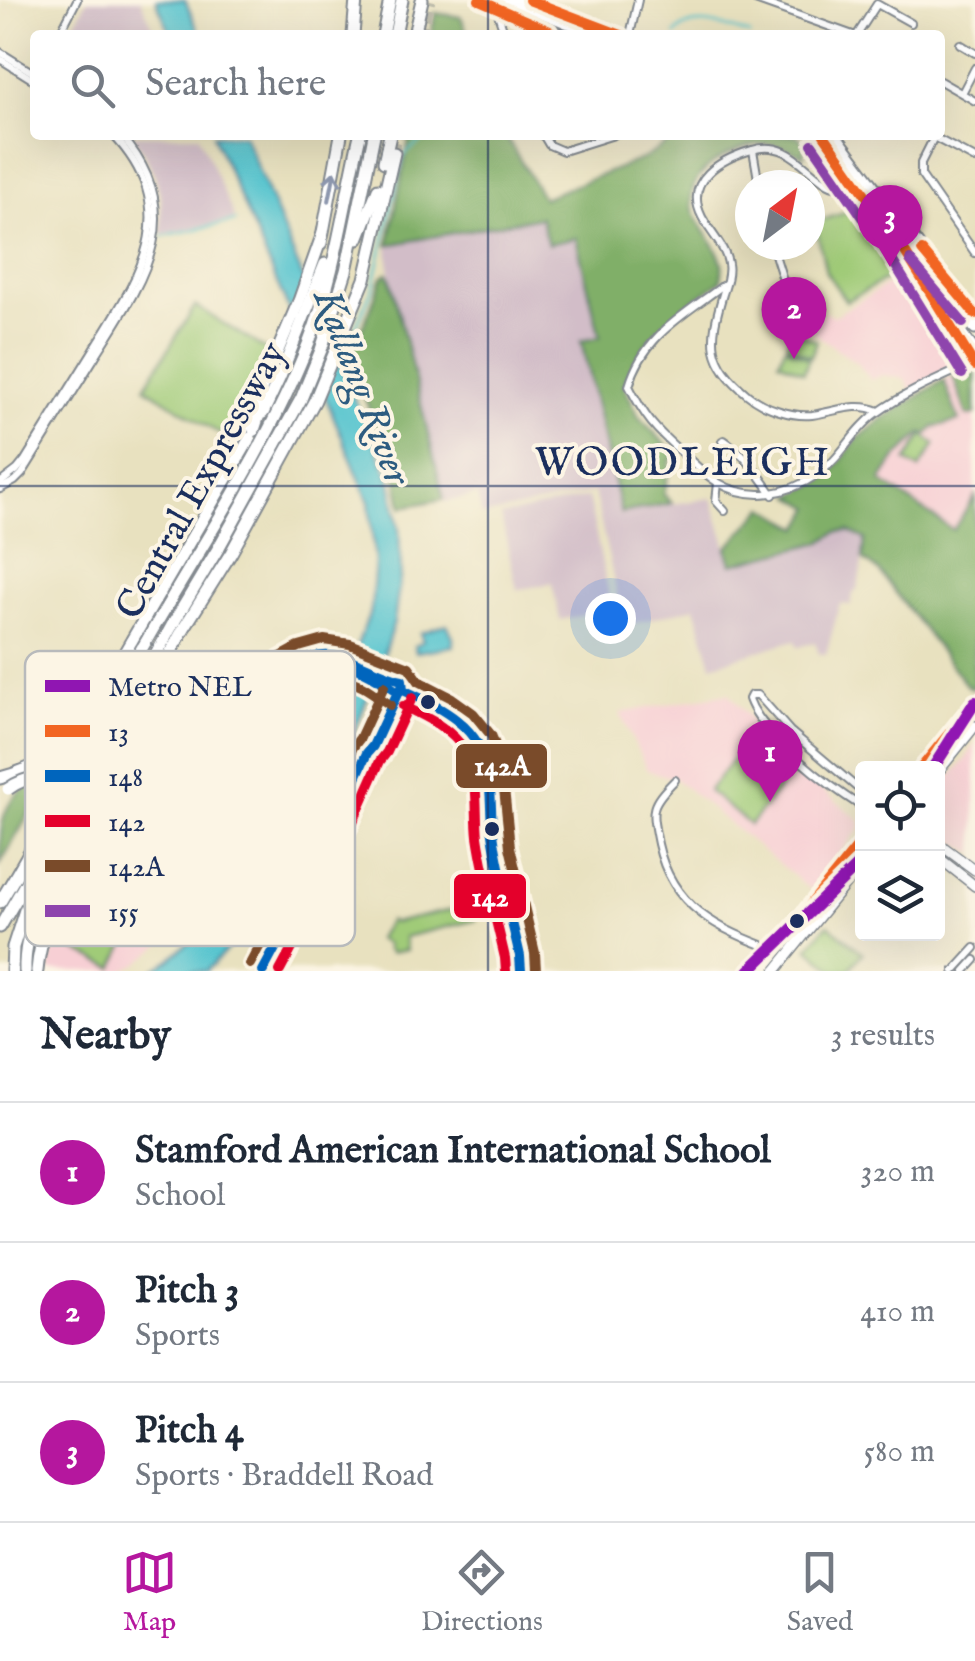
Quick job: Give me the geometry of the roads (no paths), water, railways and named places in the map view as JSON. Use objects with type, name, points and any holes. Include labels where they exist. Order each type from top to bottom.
[{"type":"highway","points":[[353,30],[356,0]]},
{"type":"highway","points":[[383,30],[390,0]]},
{"type":"highway","points":[[395,30],[402,0]]},
{"type":"highway","points":[[421,6],[434,0]]},
{"type":"highway","points":[[512,0],[592,30]]},
{"type":"highway","points":[[528,0],[609,30]]},
{"type":"highway","points":[[485,2],[549,30]]},
{"type":"highway","points":[[485,2],[568,30]]},
{"type":"highway","points":[[175,595],[198,547],[220,475],[248,422],[279,376],[322,236],[340,140]]},
{"type":"highway","name":"Central Expressway","points":[[158,651],[309,396],[346,271],[373,140]]},
{"type":"highway","points":[[343,331],[389,140]]},
{"type":"highway","points":[[828,140],[974,360]]},
{"type":"highway","points":[[839,140],[943,278],[975,328]]},
{"type":"highway","points":[[125,651],[252,434],[323,284],[358,141]]},
{"type":"highway","points":[[171,651],[231,553],[366,280],[394,153]]},
{"type":"highway","points":[[346,271],[378,189]]},
{"type":"highway","name":"Central Expressway","points":[[142,651],[270,429],[279,376]]},
{"type":"highway","points":[[0,775],[25,764]]},
{"type":"highway","points":[[0,799],[8,789],[25,780]]},
{"type":"highway","name":"Central Expressway","points":[[0,902],[25,862]]},
{"type":"highway","name":"Central Expressway","points":[[0,927],[25,887]]},
{"type":"highway","points":[[12,971],[13,947],[25,914]]},
{"type":"highway","points":[[26,971],[28,946]]},
{"type":"highway","points":[[37,971],[40,946]]},
{"type":"main road","points":[[943,278],[974,307]]},
{"type":"main road","points":[[927,761],[975,701]]},
{"type":"main road","points":[[945,763],[975,726]]},
{"type":"main road","points":[[945,848],[975,870]]},
{"type":"main road","points":[[756,971],[855,851]]},
{"type":"main road","points":[[945,863],[975,886]]},
{"type":"main road","points":[[776,971],[855,873]]},
{"type":"street","points":[[61,30],[76,0]]},
{"type":"street","points":[[631,30],[638,0]]},
{"type":"street","points":[[755,0],[841,30]]},
{"type":"street","points":[[485,2],[502,30]]},
{"type":"street","points":[[859,30],[877,4],[911,23]]},
{"type":"street","points":[[960,44],[975,53]]},
{"type":"street","points":[[0,56],[30,75]]},
{"type":"street","points":[[962,93],[975,68]]},
{"type":"street","points":[[945,84],[975,101]]},
{"type":"street","points":[[0,486],[25,460],[128,293],[147,251],[150,230],[145,188],[133,158],[118,140]]},
{"type":"street","points":[[0,486],[16,481],[22,474],[122,315],[150,261],[156,227],[153,198],[140,162],[125,140]]},
{"type":"street","points":[[546,140],[564,151],[598,140]]},
{"type":"street","points":[[930,140],[920,163],[921,175],[975,252]]},
{"type":"street","points":[[939,140],[975,159]]},
{"type":"street","points":[[859,183],[841,190],[832,188],[794,156],[779,149],[753,150],[714,166],[700,182],[696,198],[701,216],[728,262],[714,323],[713,347],[722,367],[750,397],[780,411],[808,415],[862,406],[879,412]]},
{"type":"street","points":[[753,150],[756,170]]},
{"type":"street","points":[[777,260],[794,312]]},
{"type":"street","points":[[726,283],[664,327],[635,367],[630,386],[645,417],[718,483],[736,490],[773,495],[800,486],[824,471],[863,424],[879,412],[974,360]]},
{"type":"street","points":[[733,449],[748,461],[773,495]]},
{"type":"street","points":[[718,483],[716,501],[726,511]]},
{"type":"street","points":[[355,665],[450,715],[467,728],[482,751],[493,834],[524,971]]},
{"type":"street","points":[[355,780],[394,685]]},
{"type":"street","points":[[855,786],[790,731],[758,696],[751,695],[751,706],[810,770],[855,802]]},
{"type":"street","points":[[787,746],[785,736],[790,731]]},
{"type":"street","points":[[675,780],[657,799],[653,816],[661,856],[673,884],[709,921],[775,950]]},
{"type":"street","points":[[260,971],[275,946]]},
{"type":"street","points":[[954,971],[975,948]]},
{"type":"street","points":[[965,971],[975,960]]},
{"type":"water","points":[[156,0],[185,0],[198,30],[169,30]]},
{"type":"water","points":[[215,140],[246,140],[390,477],[401,572],[394,622],[355,729],[355,651],[371,610],[375,562],[369,502]]},
{"type":"water","points":[[447,624],[453,646],[416,652],[414,646],[423,641],[420,633]]},
{"type":"water","points":[[185,946],[231,946],[206,971],[151,971]]},
{"type":"waterway","points":[[680,30],[701,23],[734,30]]},
{"type":"waterway","name":"Kallang River","points":[[339,365],[373,287],[402,159],[423,140]]},
{"type":"waterway","points":[[162,236],[236,221]]},
{"type":"tunnel","points":[[422,30],[430,0]]},
{"type":"tunnel","points":[[394,153],[396,140]]},
{"type":"metro line","name":"NEL","points":[[937,761],[975,702]]},
{"type":"metro line","name":"NEL","points":[[749,971],[855,868]]},
{"type":"place","name":"Pitch 4","points":[[890,267]]},
{"type":"place","name":"Pitch 3","points":[[794,359]]},
{"type":"place","name":"Stamford American International School","points":[[770,802]]},
{"type":"district","name":"WOODLEIGH","points":[[683,461]]}]
